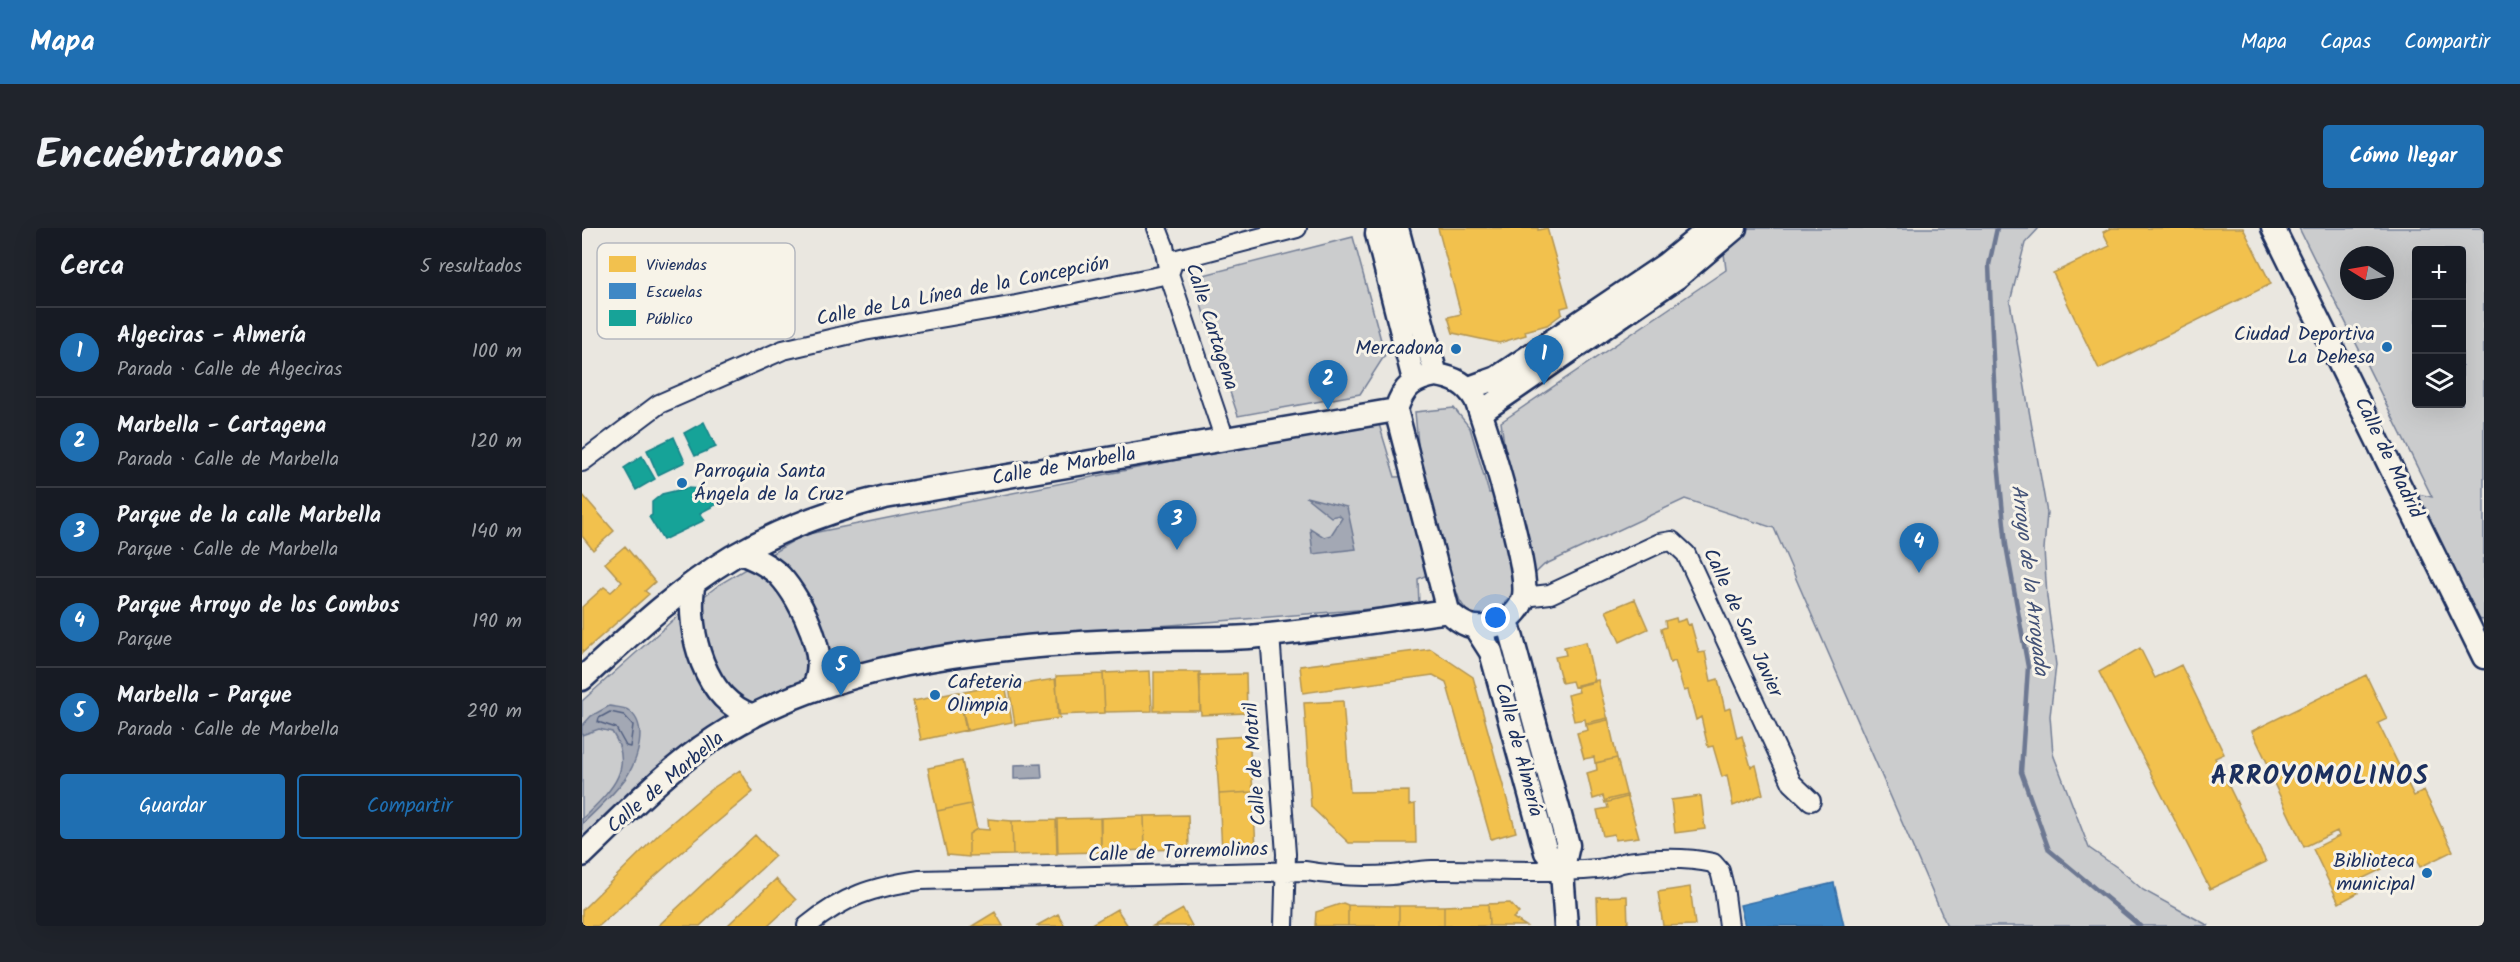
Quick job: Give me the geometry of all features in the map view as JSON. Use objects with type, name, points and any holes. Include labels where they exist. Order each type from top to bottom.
[{"type":"street","name":"Calle Cartagena","points":[[1157,228],[1164,246],[1169,274],[1225,440]]},
{"type":"street","name":"Calle de La Línea de la Concepción","points":[[582,462],[659,404],[783,350],[864,331],[1016,306],[1169,274],[1174,261],[1297,228]]},
{"type":"street","points":[[1378,228],[1377,234],[1414,380]]},
{"type":"street","points":[[1397,228],[1436,375]]},
{"type":"street","points":[[1480,412],[1699,249],[1710,228]]},
{"type":"street","points":[[1469,388],[1497,378],[1665,265],[1735,228]]},
{"type":"street","name":"Calle de Madrid","points":[[2273,228],[2478,631],[2484,657]]},
{"type":"street","points":[[1436,375],[1460,382],[1469,388],[1480,412],[1519,557],[1524,597],[1517,611],[1498,625],[1475,627],[1461,624],[1448,611],[1396,410],[1400,398],[1414,380],[1436,375]]},
{"type":"street","name":"Calle de Marbella","points":[[582,679],[655,614],[693,586],[741,553],[806,521],[885,497],[1396,410]]},
{"type":"street","name":"Calle de San Javier","points":[[1524,597],[1550,594],[1660,543],[1672,541],[1686,554],[1792,783],[1811,801]]},
{"type":"street","points":[[741,553],[764,562],[780,576],[797,598],[812,633],[819,662],[819,680],[812,689]]},
{"type":"street","name":"Calle de Marbella","points":[[693,586],[690,611],[700,657],[717,688],[737,711],[753,716]]},
{"type":"street","name":"Calle de Marbella","points":[[582,855],[654,787],[714,738],[753,716],[812,689],[895,668],[965,655],[1035,647],[1270,634],[1448,611]]},
{"type":"street","name":"Calle de Almería","points":[[1507,620],[1568,845],[1562,872],[1566,926]]},
{"type":"street","name":"Calle de Almería","points":[[1475,627],[1491,652],[1546,852],[1562,872]]},
{"type":"street","name":"Calle de Motril","points":[[1270,634],[1286,872],[1284,926]]},
{"type":"street","name":"Calle de Torremolinos","points":[[807,926],[831,918],[853,896],[882,885],[920,880],[1286,872],[1334,876],[1393,875],[1415,870],[1507,869],[1562,872],[1600,869],[1626,862],[1673,859],[1713,863],[1720,871],[1729,926]]},
{"type":"shaded area","points":[[1721,228],[2039,228],[2025,243],[2010,302],[2047,513],[2044,549],[2047,597],[2056,665],[2050,716],[2053,754],[2089,848],[2118,868],[2143,890],[2209,926],[1947,926],[1774,528],[1685,499],[1544,565],[1491,616],[1470,616],[1460,601],[1447,566],[1418,579],[1419,605],[959,642],[842,669],[692,738],[582,843],[582,701],[673,620],[720,584],[803,535],[1182,459],[1379,424],[1395,477],[1421,476],[1415,412],[1454,408],[1470,428],[1489,493],[1511,492],[1501,422],[1726,270]]},
{"type":"shaded area","name":"Ciudad Deportiva La Dehesa","points":[[2299,228],[2484,228],[2484,620],[2476,619],[2418,494],[2432,497]]},
{"type":"shaded area","points":[[1353,237],[1385,355],[1360,394],[1238,416],[1192,278]]},
{"type":"water","points":[[1306,497],[1347,507],[1356,549],[1313,554],[1310,528],[1324,537],[1331,535],[1342,518],[1339,515],[1331,517]]},
{"type":"water","points":[[609,706],[626,709],[635,717],[640,734],[637,754],[625,779],[582,824],[582,819],[610,790],[620,769],[622,758],[612,732],[599,729],[582,735],[582,726],[591,716]]},
{"type":"water","points":[[1041,764],[1042,778],[1014,779],[1014,765]]},
{"type":"building: Viviendas","points":[[1438,228],[1538,228],[1538,230],[1547,228],[1569,306],[1561,308],[1562,314],[1547,325],[1525,331],[1526,335],[1499,343],[1453,333],[1448,317],[1461,314]]},
{"type":"building: Viviendas","points":[[2112,228],[2243,228],[2271,284],[2099,369],[2053,273],[2110,246],[2103,232]]},
{"type":"building: Viviendas","points":[[582,494],[614,531],[593,550],[582,536]]},
{"type":"building: Viviendas","points":[[625,546],[655,582],[645,591],[649,594],[582,653],[582,607],[604,587],[611,592],[622,582],[605,563]]},
{"type":"building: Viviendas","points":[[1635,599],[1648,629],[1620,642],[1606,611]]},
{"type":"building: Viviendas","points":[[1676,618],[1677,622],[1686,619],[1688,625],[1691,624],[1699,653],[1705,652],[1711,681],[1718,679],[1725,710],[1730,708],[1737,738],[1742,736],[1751,767],[1756,765],[1763,794],[1733,806],[1727,775],[1722,777],[1713,746],[1708,747],[1701,717],[1696,720],[1688,690],[1684,691],[1675,661],[1670,663],[1661,629],[1666,627],[1665,621]]},
{"type":"building: Viviendas","points":[[1586,642],[1595,682],[1574,687],[1572,681],[1562,683],[1555,657],[1566,655],[1564,647]]},
{"type":"building: Viviendas","points":[[2140,648],[2155,678],[2181,665],[2224,754],[2215,758],[2266,862],[2210,889],[2099,672]]},
{"type":"building: Viviendas","points":[[1431,649],[1473,677],[1516,832],[1491,839],[1446,682],[1433,675],[1303,693],[1300,666]]},
{"type":"building: Viviendas","points":[[1150,671],[1152,711],[1105,712],[1103,673]]},
{"type":"building: Viviendas","points":[[1154,672],[1200,672],[1200,711],[1154,711]]},
{"type":"building: Viviendas","points":[[1103,674],[1105,713],[1058,715],[1056,676]]},
{"type":"building: Viviendas","points":[[1246,674],[1247,713],[1201,715],[1199,675]]},
{"type":"building: Viviendas","points":[[2366,675],[2387,719],[2378,723],[2414,796],[2424,791],[2453,851],[2420,867],[2413,854],[2353,883],[2358,893],[2339,903],[2313,849],[2339,836],[2337,831],[2304,847],[2272,779],[2302,765],[2274,777],[2252,731]]},
{"type":"building: Viviendas","points":[[1055,679],[1060,718],[1015,725],[1009,686]]},
{"type":"building: Viviendas","points":[[1598,680],[1608,720],[1586,725],[1585,719],[1574,721],[1568,695],[1579,692],[1577,685]]},
{"type":"building: Viviendas","points":[[1005,684],[1012,722],[966,731],[959,693]]},
{"type":"building: Viviendas","points":[[959,692],[967,730],[921,740],[913,701]]},
{"type":"building: Viviendas","points":[[1343,701],[1350,792],[1409,791],[1409,805],[1415,804],[1416,843],[1349,843],[1311,807],[1304,703]]},
{"type":"building: Viviendas","points":[[1608,718],[1617,758],[1595,763],[1594,757],[1584,759],[1577,733],[1588,730],[1586,723]]},
{"type":"building: Viviendas","points":[[1249,736],[1253,792],[1219,794],[1215,738]]},
{"type":"building: Viviendas","points":[[1617,758],[1627,797],[1605,803],[1603,796],[1593,799],[1587,773],[1597,770],[1596,763]]},
{"type":"building: Viviendas","points":[[962,761],[971,804],[937,811],[928,768]]},
{"type":"building: Viviendas","points":[[740,770],[753,792],[599,926],[582,926],[582,910],[662,831],[710,790]]},
{"type":"building: Viviendas","points":[[1253,792],[1256,849],[1222,851],[1219,794]]},
{"type":"building: Viviendas","points":[[1627,795],[1639,837],[1615,840],[1614,834],[1603,836],[1597,810],[1608,808],[1606,800]]},
{"type":"building: Viviendas","points":[[1701,796],[1705,829],[1675,833],[1671,800]]},
{"type":"building: Viviendas","points":[[971,804],[977,829],[969,834],[969,857],[947,855],[937,811]]},
{"type":"building: Viviendas","points":[[1188,815],[1189,849],[1145,850],[1144,816]]},
{"type":"building: Viviendas","points":[[1144,816],[1145,850],[1101,852],[1100,818]]},
{"type":"building: Viviendas","points":[[1101,818],[1101,852],[1058,853],[1057,819]]},
{"type":"building: Viviendas","points":[[988,819],[1012,821],[1013,855],[969,856],[969,834],[977,829],[989,830]]},
{"type":"building: Viviendas","points":[[1056,820],[1057,854],[1013,855],[1012,821]]},
{"type":"building: Viviendas","points":[[755,835],[775,856],[700,926],[658,926]]},
{"type":"building: Viviendas","points":[[776,879],[796,900],[768,926],[727,926]]},
{"type":"building: Viviendas","points":[[1690,887],[1695,925],[1663,926],[1658,892]]},
{"type":"building: Viviendas","points":[[1627,896],[1628,926],[1598,926],[1597,897]]},
{"type":"building: Viviendas","points":[[1343,903],[1348,905],[1348,926],[1315,926],[1316,912]]},
{"type":"building: Viviendas","points":[[1510,903],[1519,913],[1513,918],[1526,926],[1489,926],[1488,904]]},
{"type":"building: Viviendas","points":[[1488,904],[1489,926],[1444,926],[1444,906]]},
{"type":"building: Viviendas","points":[[1348,905],[1399,906],[1399,926],[1348,926]]},
{"type":"building: Viviendas","points":[[1399,906],[1444,906],[1444,926],[1399,926]]},
{"type":"building: Viviendas","points":[[1117,909],[1128,926],[1088,926]]},
{"type":"building: Viviendas","points":[[1183,909],[1192,926],[1153,926]]},
{"type":"building: Viviendas","points":[[995,912],[1003,926],[972,926]]},
{"type":"building: Viviendas","points":[[1058,914],[1065,926],[1036,926]]},
{"type":"building: Escuelas","points":[[1834,883],[1844,926],[1745,926],[1740,905]]},
{"type":"building: Público","points":[[704,422],[716,447],[695,456],[684,433]]},
{"type":"building: Público","points":[[674,437],[685,462],[658,475],[647,450]]},
{"type":"building: Público","points":[[642,456],[655,479],[636,490],[624,468]]},
{"type":"building: Público","points":[[687,488],[701,489],[717,504],[700,513],[705,520],[663,540],[649,517],[652,515],[652,502],[662,494]]},
{"type":"waterway","name":"Arroyo de la Arroyada","points":[[1997,228],[1989,265],[1997,451],[2006,545],[2028,667],[2021,772],[2049,850],[2140,926]]},
{"type":"place","name":"Ciudad Deportiva La Dehesa","points":[[2387,347]]},
{"type":"place","name":"Mercadona","points":[[1456,349]]},
{"type":"place","name":"Algeciras - Almería","points":[[1544,385]]},
{"type":"place","name":"Marbella - Cartagena","points":[[1328,410]]},
{"type":"place","name":"Parroquia Santa Ángela de la Cruz","points":[[682,483]]},
{"type":"place","name":"Parque de la calle Marbella","points":[[1177,550]]},
{"type":"place","name":"Parque Arroyo de los Combos","points":[[1919,573]]},
{"type":"place","name":"Cafeteria Olimpia","points":[[935,695]]},
{"type":"place","name":"Marbella - Parque","points":[[841,696]]},
{"type":"place","name":"Biblioteca municipal","points":[[2427,873]]},
{"type":"district","name":"ARROYOMOLINOS","points":[[2320,777]]}]
